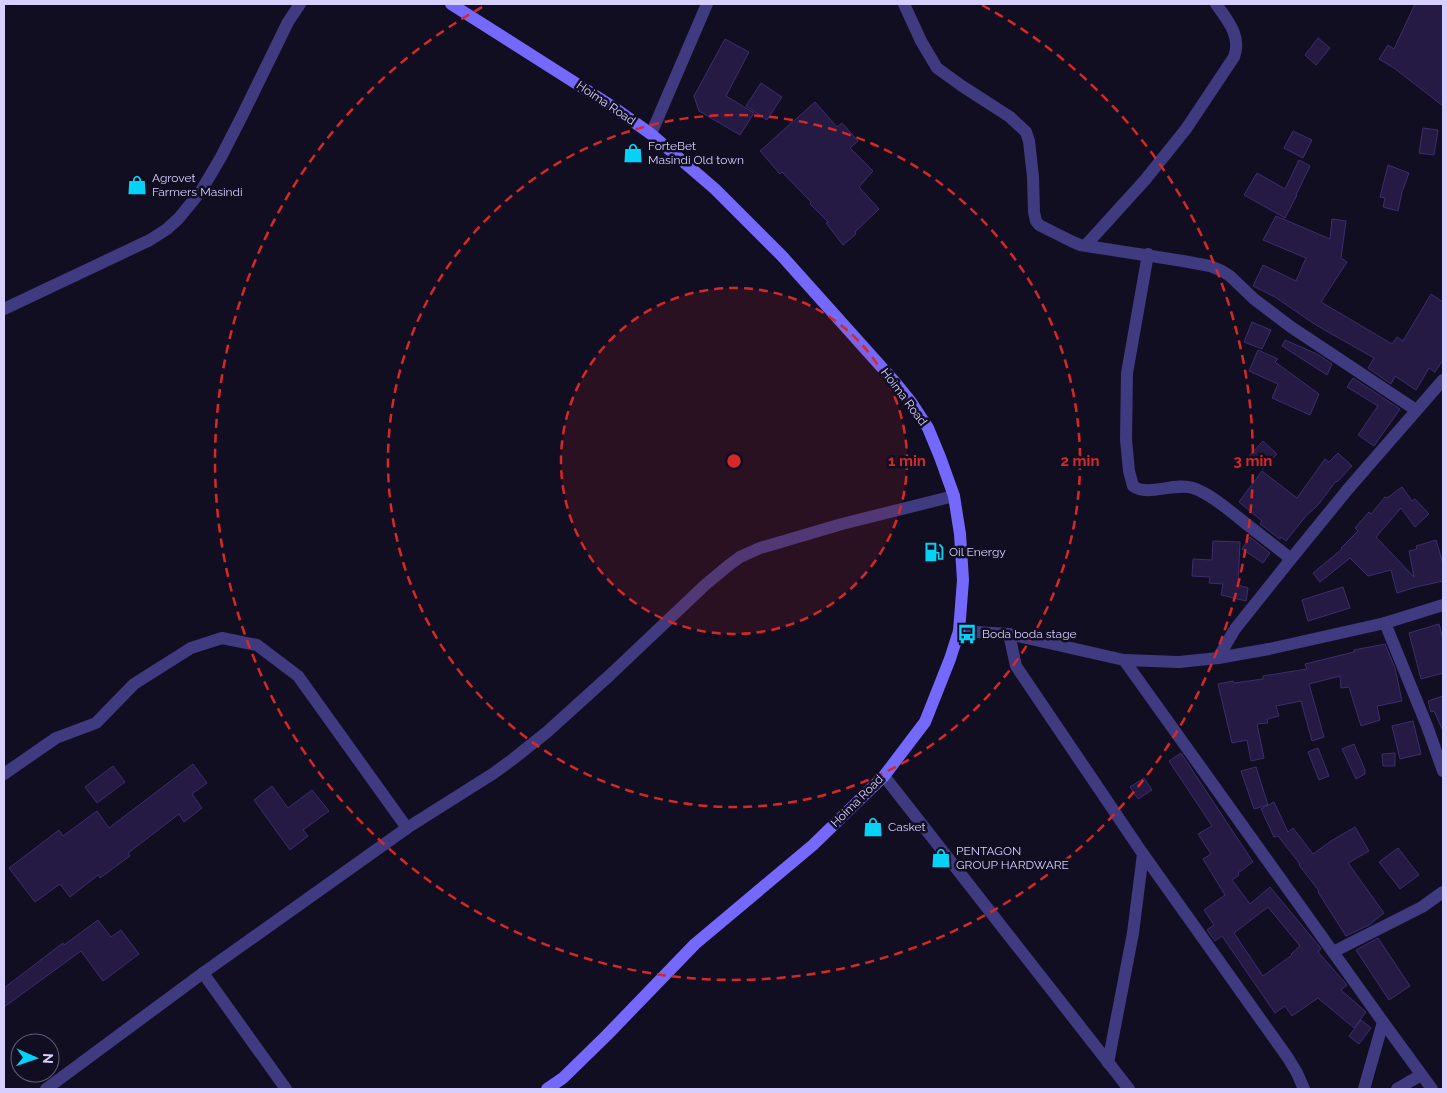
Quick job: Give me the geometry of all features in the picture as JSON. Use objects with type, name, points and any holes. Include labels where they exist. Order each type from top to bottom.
[{"type":"main road","name":"Hoima Road","points":[[451,4],[610,105],[652,134],[715,190],[782,256],[894,380],[928,428],[954,496],[960,534],[963,580],[959,631],[925,722],[884,776],[813,845],[695,944],[601,1041],[563,1078],[547,1089]]},
{"type":"street","points":[[4,309],[150,240],[167,229],[179,218],[201,191],[221,157],[284,29],[300,4]]},
{"type":"street","points":[[652,134],[706,4]]},
{"type":"street","points":[[904,4],[937,68],[1010,117],[1026,132],[1029,141],[1033,176],[1035,217],[1038,224],[1071,241],[1086,246],[1148,254],[1210,266],[1222,271],[1230,276],[1254,300],[1291,328],[1416,410]]},
{"type":"street","points":[[1086,246],[1145,180],[1186,129],[1234,57],[1237,46],[1236,37],[1216,4]]},
{"type":"street","points":[[1148,254],[1127,372],[1126,440],[1129,471],[1133,486],[1143,491],[1181,486],[1194,488],[1216,500],[1291,559]]},
{"type":"street","points":[[1218,658],[1235,629],[1348,488],[1443,380]]},
{"type":"street","points":[[46,1089],[203,973],[407,828],[494,773],[547,732],[729,565],[760,548],[842,524],[954,496]]},
{"type":"street","points":[[959,631],[1009,634],[1124,660],[1179,662],[1218,658],[1269,649],[1385,623],[1443,605]]},
{"type":"street","points":[[1385,623],[1427,726],[1443,771]]},
{"type":"street","points":[[1009,634],[1016,666],[1143,854],[1288,1058],[1304,1089]]},
{"type":"street","points":[[4,774],[56,738],[96,723],[134,684],[191,648],[222,638],[257,645],[298,676],[407,828]]},
{"type":"street","points":[[1124,660],[1432,1089]]},
{"type":"street","points":[[884,776],[1129,1089]]},
{"type":"street","points":[[1108,1063],[1133,933],[1143,854]]},
{"type":"street","points":[[1332,952],[1422,907],[1443,892]]},
{"type":"street","points":[[203,973],[286,1089]]},
{"type":"street","points":[[1364,1089],[1383,1022]]},
{"type":"street","points":[[1397,1089],[1421,1075]]},
{"type":"building","points":[[1415,4],[1443,4],[1443,106],[1394,68],[1379,59],[1388,45],[1394,49]]},
{"type":"building","points":[[1318,38],[1330,48],[1316,65],[1305,55]]},
{"type":"building","points":[[725,39],[749,52],[726,96],[754,113],[740,135],[699,111],[694,96]]},
{"type":"building","points":[[761,83],[782,97],[767,120],[746,106]]},
{"type":"building","points":[[815,102],[837,127],[842,123],[858,141],[850,148],[873,171],[859,187],[879,209],[843,245],[826,223],[828,222],[810,204],[811,202],[782,172],[780,174],[760,151]]},
{"type":"building","points":[[1423,128],[1438,130],[1434,155],[1419,153]]},
{"type":"building","points":[[1293,131],[1312,140],[1303,158],[1284,148]]},
{"type":"building","points":[[1299,160],[1310,166],[1285,218],[1244,195],[1257,173],[1285,189]]},
{"type":"building","points":[[1388,165],[1409,173],[1398,211],[1383,207],[1385,198],[1380,197]]},
{"type":"building","points":[[1276,216],[1330,239],[1332,219],[1346,221],[1341,258],[1347,262],[1321,302],[1392,344],[1397,337],[1403,341],[1431,294],[1443,302],[1443,360],[1435,372],[1429,368],[1416,390],[1395,376],[1391,384],[1368,368],[1374,358],[1316,325],[1275,297],[1253,286],[1263,265],[1296,281],[1306,258],[1263,240]]},
{"type":"building","points":[[1252,322],[1271,330],[1262,349],[1244,342]]},
{"type":"building","points":[[1285,340],[1317,354],[1332,364],[1327,375],[1282,346]]},
{"type":"building","points":[[1258,350],[1278,359],[1275,362],[1319,394],[1310,415],[1272,398],[1278,384],[1249,371]]},
{"type":"building","points":[[1353,378],[1400,409],[1374,446],[1358,435],[1378,406],[1347,387]]},
{"type":"building","points":[[1263,441],[1277,454],[1263,469],[1249,456]]},
{"type":"building","points":[[1338,453],[1352,466],[1336,481],[1318,505],[1306,516],[1286,541],[1281,537],[1280,539],[1260,524],[1262,521],[1239,502],[1262,471],[1297,498],[1325,459],[1329,462]]},
{"type":"building","points":[[1402,487],[1412,501],[1415,499],[1429,514],[1415,527],[1401,508],[1376,537],[1414,577],[1409,551],[1417,549],[1416,546],[1436,540],[1443,564],[1443,581],[1397,593],[1391,570],[1368,576],[1350,558],[1320,582],[1313,573],[1342,549],[1358,531],[1355,528],[1369,512],[1371,514],[1385,497],[1387,498]]},
{"type":"building","points":[[1250,537],[1270,553],[1263,563],[1242,549]]},
{"type":"building","points":[[1213,541],[1240,542],[1238,585],[1248,588],[1246,601],[1221,595],[1223,584],[1209,583],[1210,577],[1192,576],[1193,559],[1212,560]]},
{"type":"building","points":[[1343,587],[1350,608],[1308,621],[1302,600]]},
{"type":"building","points":[[1439,624],[1443,639],[1443,673],[1421,679],[1409,633]]},
{"type":"building","points":[[1385,644],[1395,668],[1402,701],[1377,706],[1380,720],[1361,726],[1349,687],[1341,688],[1340,676],[1309,684],[1324,737],[1312,741],[1301,701],[1276,706],[1279,716],[1267,719],[1268,723],[1257,724],[1264,758],[1251,761],[1247,740],[1232,743],[1218,684],[1263,679],[1263,676],[1307,669],[1305,664],[1354,652],[1354,650]]},
{"type":"building","points":[[1443,696],[1443,731],[1434,711],[1431,712],[1428,701]]},
{"type":"building","points":[[1413,721],[1421,754],[1400,759],[1392,726]]},
{"type":"building","points":[[1354,744],[1365,770],[1365,774],[1356,779],[1342,749]]},
{"type":"building","points":[[1318,748],[1329,776],[1319,780],[1308,752]]},
{"type":"building","points":[[1181,753],[1253,862],[1232,880],[1250,904],[1270,887],[1319,946],[1321,949],[1318,952],[1347,985],[1341,990],[1366,1012],[1354,1028],[1318,998],[1292,1016],[1285,1006],[1275,1013],[1222,936],[1215,941],[1207,930],[1214,925],[1204,910],[1225,895],[1203,859],[1211,854],[1198,834],[1212,826],[1169,761]],"holes":[[[1268,907],[1300,946],[1292,955],[1263,976],[1234,933]]]},
{"type":"building","points":[[1395,753],[1395,766],[1383,766],[1382,754]]},
{"type":"building","points":[[193,764],[207,783],[192,794],[202,808],[184,822],[179,814],[128,853],[130,856],[100,878],[98,875],[70,897],[60,884],[35,902],[9,868],[59,830],[63,836],[97,811],[109,828]]},
{"type":"building","points":[[113,766],[125,782],[97,803],[85,787]]},
{"type":"building","points":[[1256,767],[1268,805],[1254,809],[1241,771]]},
{"type":"building","points":[[1144,778],[1152,790],[1138,799],[1130,787]]},
{"type":"building","points":[[272,786],[288,808],[312,790],[329,811],[303,830],[308,836],[290,850],[254,800]]},
{"type":"building","points":[[1274,802],[1288,832],[1293,828],[1313,854],[1355,827],[1369,851],[1348,863],[1384,913],[1369,925],[1346,936],[1300,864],[1278,836],[1274,837],[1261,809]]},
{"type":"building","points":[[1398,848],[1419,875],[1400,889],[1379,862]]},
{"type":"building","points":[[98,920],[111,937],[121,930],[139,954],[103,981],[81,951],[4,1007],[4,988],[63,943],[64,945]]},
{"type":"building","points":[[1378,938],[1410,986],[1389,1000],[1356,950]]},
{"type":"building","points":[[1361,1020],[1371,1028],[1359,1044],[1349,1036]]},
{"type":"place","name":"ForteBet Masindi Old town","points":[[633,153]]},
{"type":"place","name":"Agrovet Farmers Masindi","points":[[137,185]]},
{"type":"place","name":"Oil Energy","points":[[934,552]]},
{"type":"place","name":"Boda boda stage","points":[[967,634]]},
{"type":"place","name":"Casket","points":[[873,827]]},
{"type":"place","name":"PENTAGON GROUP HARDWARE","points":[[941,858]]}]
